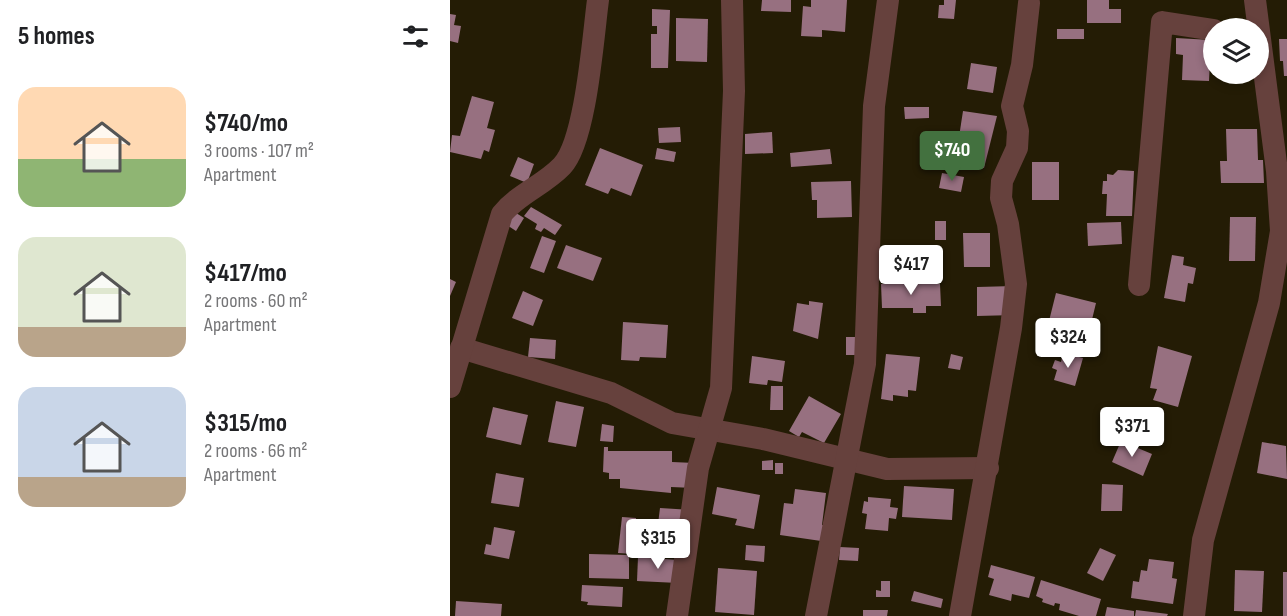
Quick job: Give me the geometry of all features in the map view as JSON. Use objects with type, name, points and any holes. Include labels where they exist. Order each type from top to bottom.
[{"type":"street","points":[[450,387],[502,214],[511,202],[533,190],[564,164],[579,133],[598,0]]},
{"type":"street","points":[[677,616],[698,468],[721,388],[734,91],[732,0]]},
{"type":"street","points":[[816,616],[865,364],[874,106],[888,0]]},
{"type":"street","points":[[1255,0],[1257,18]]},
{"type":"street","points":[[960,616],[988,468],[1016,284],[1008,224],[1001,198],[1002,181],[1017,148],[1018,131],[1012,106],[1022,65],[1029,3]]},
{"type":"street","points":[[1139,285],[1162,22],[1203,28]]},
{"type":"street","points":[[1194,616],[1203,540],[1269,303],[1281,231],[1279,125],[1269,81]]},
{"type":"street","points":[[461,348],[611,393],[672,423],[709,428],[887,469],[988,468]]},
{"type":"building","points":[[762,0],[791,0],[791,12],[761,11]]},
{"type":"building","points":[[811,0],[847,0],[845,32],[822,30],[822,37],[801,36],[803,6],[811,7]]},
{"type":"building","points":[[944,0],[956,0],[954,19],[938,18],[939,5],[944,5]]},
{"type":"building","points":[[1087,0],[1109,0],[1109,9],[1121,9],[1121,23],[1087,23]]},
{"type":"building","points":[[652,9],[670,10],[668,68],[651,68],[651,34],[657,34],[657,26],[652,26]]},
{"type":"building","points":[[450,14],[456,15],[454,25],[461,26],[458,43],[450,41]]},
{"type":"building","points":[[676,18],[708,19],[707,62],[676,61]]},
{"type":"building","points":[[1057,29],[1084,29],[1084,39],[1057,39]]},
{"type":"building","points":[[1176,38],[1203,40],[1203,81],[1182,80],[1183,55],[1176,54]]},
{"type":"building","points":[[1279,39],[1287,39],[1287,76],[1284,76],[1283,61],[1280,61]]},
{"type":"building","points":[[971,63],[997,67],[993,93],[967,89]]},
{"type":"building","points":[[472,96],[494,102],[487,128],[495,130],[489,152],[484,150],[481,159],[450,152],[452,135],[460,136]]},
{"type":"building","points":[[904,107],[929,107],[929,118],[905,119]]},
{"type":"building","points":[[963,111],[997,116],[984,168],[955,163]]},
{"type":"building","points":[[680,127],[681,142],[659,143],[658,128]]},
{"type":"building","points":[[1226,129],[1257,129],[1258,160],[1263,160],[1264,183],[1221,183],[1220,161],[1227,161]]},
{"type":"building","points":[[772,132],[773,153],[745,154],[745,134]]},
{"type":"building","points":[[600,148],[643,165],[631,196],[611,188],[608,194],[585,185]]},
{"type":"building","points":[[657,148],[676,152],[674,162],[655,159]]},
{"type":"building","points":[[830,149],[832,164],[791,167],[790,153]]},
{"type":"building","points":[[518,157],[534,164],[527,183],[510,176]]},
{"type":"building","points":[[1032,162],[1059,162],[1059,200],[1032,200]]},
{"type":"building","points":[[1118,170],[1134,171],[1132,216],[1106,216],[1107,194],[1102,194],[1103,181],[1107,181],[1107,174],[1113,175]]},
{"type":"building","points":[[942,173],[964,177],[961,192],[939,188]]},
{"type":"building","points":[[851,181],[852,217],[817,218],[817,200],[812,200],[811,182]]},
{"type":"building","points":[[531,207],[562,225],[555,235],[544,228],[541,232],[535,229],[537,224],[524,216]]},
{"type":"building","points":[[513,211],[524,218],[516,231],[504,223]]},
{"type":"building","points":[[1230,217],[1256,217],[1255,261],[1229,261]]},
{"type":"building","points":[[935,221],[946,221],[946,240],[935,240]]},
{"type":"building","points":[[1121,222],[1122,244],[1088,246],[1087,223]]},
{"type":"building","points":[[963,233],[990,233],[990,267],[964,267]]},
{"type":"building","points":[[542,236],[556,241],[544,273],[530,268]]},
{"type":"building","points":[[566,245],[602,258],[593,281],[557,268]]},
{"type":"building","points":[[1172,255],[1184,257],[1183,265],[1196,268],[1193,284],[1188,283],[1185,302],[1164,298]]},
{"type":"building","points":[[450,279],[456,282],[450,296]]},
{"type":"building","points":[[881,284],[940,284],[941,306],[926,306],[926,313],[913,313],[913,308],[882,308]]},
{"type":"building","points":[[1014,286],[1015,315],[977,316],[977,287]]},
{"type":"building","points":[[523,291],[543,300],[533,326],[512,318]]},
{"type":"building","points":[[1056,293],[1096,303],[1089,332],[1069,328],[1068,333],[1047,329]]},
{"type":"building","points":[[809,301],[823,303],[818,339],[793,331],[797,303],[809,305]]},
{"type":"building","points":[[623,322],[668,325],[666,358],[640,357],[639,361],[621,360]]},
{"type":"building","points":[[846,337],[860,337],[860,355],[846,355]]},
{"type":"building","points":[[530,338],[556,340],[555,359],[528,357]]},
{"type":"building","points":[[1158,346],[1192,356],[1178,407],[1153,400],[1157,389],[1150,388]]},
{"type":"building","points":[[1063,353],[1083,358],[1075,386],[1054,380],[1057,370],[1052,368],[1055,360],[1061,362]]},
{"type":"building","points":[[886,354],[920,357],[916,391],[908,390],[908,397],[893,395],[893,401],[881,399]]},
{"type":"building","points":[[951,354],[963,357],[960,370],[948,368]]},
{"type":"building","points":[[752,356],[785,361],[782,382],[768,380],[767,385],[749,383]]},
{"type":"building","points":[[771,386],[783,386],[783,410],[770,410]]},
{"type":"building","points":[[809,396],[841,414],[824,443],[802,432],[799,437],[789,431]]},
{"type":"building","points":[[556,401],[584,407],[576,447],[548,442]]},
{"type":"building","points":[[493,407],[528,415],[521,445],[486,437]]},
{"type":"building","points":[[602,424],[614,426],[613,442],[600,441]]},
{"type":"building","points":[[1121,441],[1152,454],[1143,476],[1112,462]]},
{"type":"building","points":[[1262,442],[1286,446],[1287,479],[1257,473]]},
{"type":"building","points":[[604,447],[608,447],[608,451],[672,451],[672,462],[695,463],[694,488],[671,487],[671,493],[620,488],[620,479],[609,479],[609,473],[603,472]]},
{"type":"building","points":[[773,460],[773,470],[762,470],[762,461]]},
{"type":"building","points":[[775,463],[783,463],[783,474],[775,474]]},
{"type":"building","points":[[496,473],[524,478],[519,507],[491,503]]},
{"type":"building","points":[[1102,484],[1123,485],[1122,511],[1101,511]]},
{"type":"building","points":[[904,486],[954,489],[952,520],[902,517]]},
{"type":"building","points":[[717,487],[760,495],[754,529],[735,525],[737,519],[712,514]]},
{"type":"building","points":[[795,489],[826,493],[822,525],[830,526],[828,542],[780,535],[784,503],[793,504]]},
{"type":"building","points":[[868,497],[891,499],[890,507],[898,508],[896,519],[889,518],[888,531],[865,529],[867,514],[862,513],[864,501],[868,502]]},
{"type":"building","points":[[660,508],[692,510],[691,526],[658,524]]},
{"type":"building","points":[[622,517],[636,518],[633,554],[618,553]]},
{"type":"building","points":[[494,527],[515,531],[509,559],[484,554],[486,544],[491,545]]},
{"type":"building","points":[[636,529],[661,530],[660,548],[636,547]]},
{"type":"building","points":[[665,530],[686,532],[685,551],[663,549]]},
{"type":"building","points":[[746,545],[765,546],[764,562],[745,560]]},
{"type":"building","points":[[840,547],[859,548],[858,561],[839,560]]},
{"type":"building","points":[[1100,548],[1116,555],[1103,581],[1087,573]]},
{"type":"building","points":[[589,554],[629,555],[629,579],[589,578]]},
{"type":"building","points":[[638,557],[679,560],[678,583],[637,581]]},
{"type":"building","points":[[1149,559],[1174,562],[1172,578],[1177,579],[1173,604],[1131,598],[1133,581],[1139,582],[1141,570],[1147,571]]},
{"type":"building","points":[[991,565],[1035,577],[1029,598],[1012,594],[1011,601],[989,595],[994,579],[988,577]]},
{"type":"building","points":[[718,568],[757,571],[754,615],[715,612]]},
{"type":"building","points":[[1235,570],[1264,571],[1262,612],[1234,611]]},
{"type":"building","points":[[1283,572],[1287,572],[1287,616],[1283,616]]},
{"type":"building","points":[[1041,580],[1101,599],[1096,616],[1079,616],[1059,610],[1060,604],[1055,603],[1054,606],[1042,602],[1043,599],[1036,596]]},
{"type":"building","points":[[881,581],[890,581],[890,597],[876,597],[876,590],[881,591]]},
{"type":"building","points":[[582,585],[623,587],[622,607],[587,605],[588,602],[581,601]]},
{"type":"building","points":[[914,591],[943,599],[941,608],[911,601]]},
{"type":"building","points":[[456,601],[502,604],[501,616],[455,616]]},
{"type":"building","points":[[1107,607],[1134,611],[1134,616],[1105,616]]},
{"type":"building","points":[[863,610],[888,610],[887,616],[863,616]]},
{"type":"building","points":[[1136,610],[1168,614],[1167,616],[1135,616]]}]
